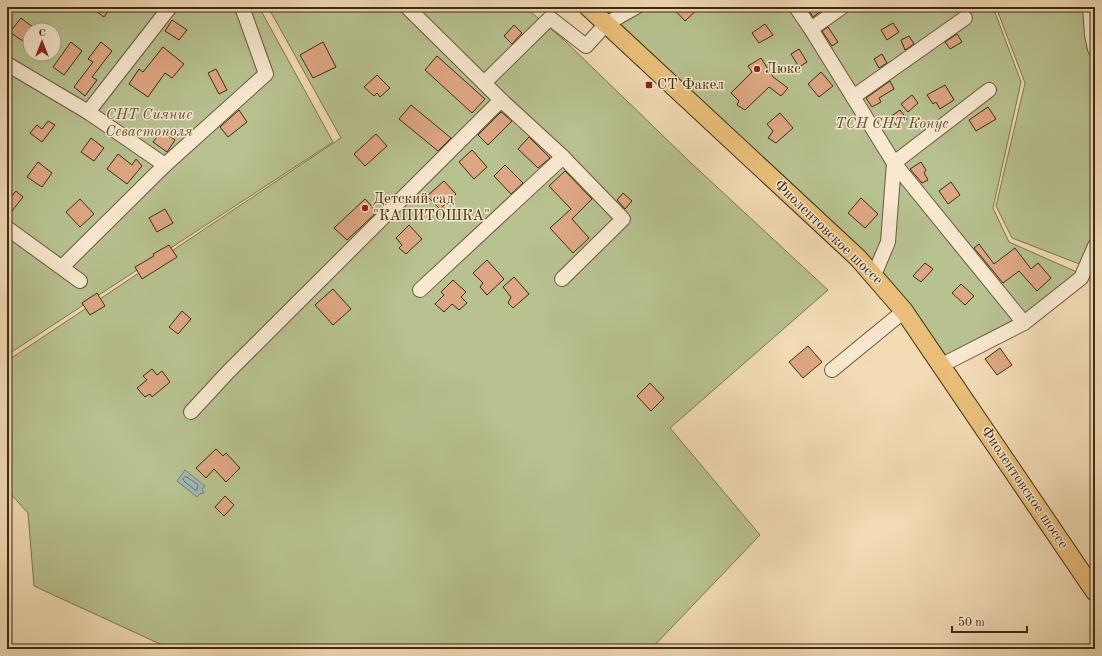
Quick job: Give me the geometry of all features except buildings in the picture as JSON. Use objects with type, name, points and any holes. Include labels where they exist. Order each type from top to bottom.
[{"type":"main road","name":"Фиолентовское шоссе","points":[[588,7],[858,258],[874,276],[904,311],[942,365],[1095,592]]},
{"type":"street","points":[[62,268],[165,165],[266,74],[242,7]]},
{"type":"street","points":[[407,7],[501,100],[563,157],[623,219],[562,279]]},
{"type":"street","points":[[484,83],[550,18],[586,46],[606,24],[636,7]]},
{"type":"street","points":[[796,7],[894,163],[1024,323]]},
{"type":"street","points":[[811,30],[842,7]]},
{"type":"street","points":[[1090,7],[1092,36],[1095,49]]},
{"type":"street","points":[[88,112],[163,9]]},
{"type":"street","points":[[853,97],[965,18]]},
{"type":"street","points":[[7,64],[88,112],[165,165]]},
{"type":"street","points":[[874,276],[888,242],[894,163],[989,90]]},
{"type":"street","points":[[190,412],[501,100]]},
{"type":"street","points":[[420,290],[563,157]]},
{"type":"street","points":[[7,228],[80,281]]},
{"type":"street","points":[[942,365],[1024,323],[1081,278],[1095,246]]},
{"type":"street","points":[[832,370],[904,311]]},
{"type":"green space","name":"СНТ Сияние Севастополя","points":[[7,7],[259,7],[333,142],[7,355]]},
{"type":"green space","points":[[268,7],[525,7],[564,40],[690,162],[828,290],[670,428],[760,535],[651,649],[180,649],[160,644],[34,586],[28,513],[7,490],[7,361],[341,138]]},
{"type":"green space","name":"ТСН СНТ Конус","points":[[649,7],[993,7],[1021,82],[993,208],[1009,242],[1079,273],[1018,323],[942,360],[909,308],[614,25],[644,9],[646,10],[650,8]]},
{"type":"green space","points":[[996,7],[1087,7],[1089,41],[1095,74],[1095,238],[1082,265],[1012,238],[996,206],[1025,83]]},
{"type":"water","points":[[185,470],[205,486],[202,489],[204,493],[197,497],[177,481]]},
{"type":"place","name":"Люкс","points":[[757,69]]},
{"type":"place","name":"СТ Факел","points":[[649,85]]},
{"type":"place","name":"Детский сад \"КАПИТОШКА\"","points":[[365,208]]}]
